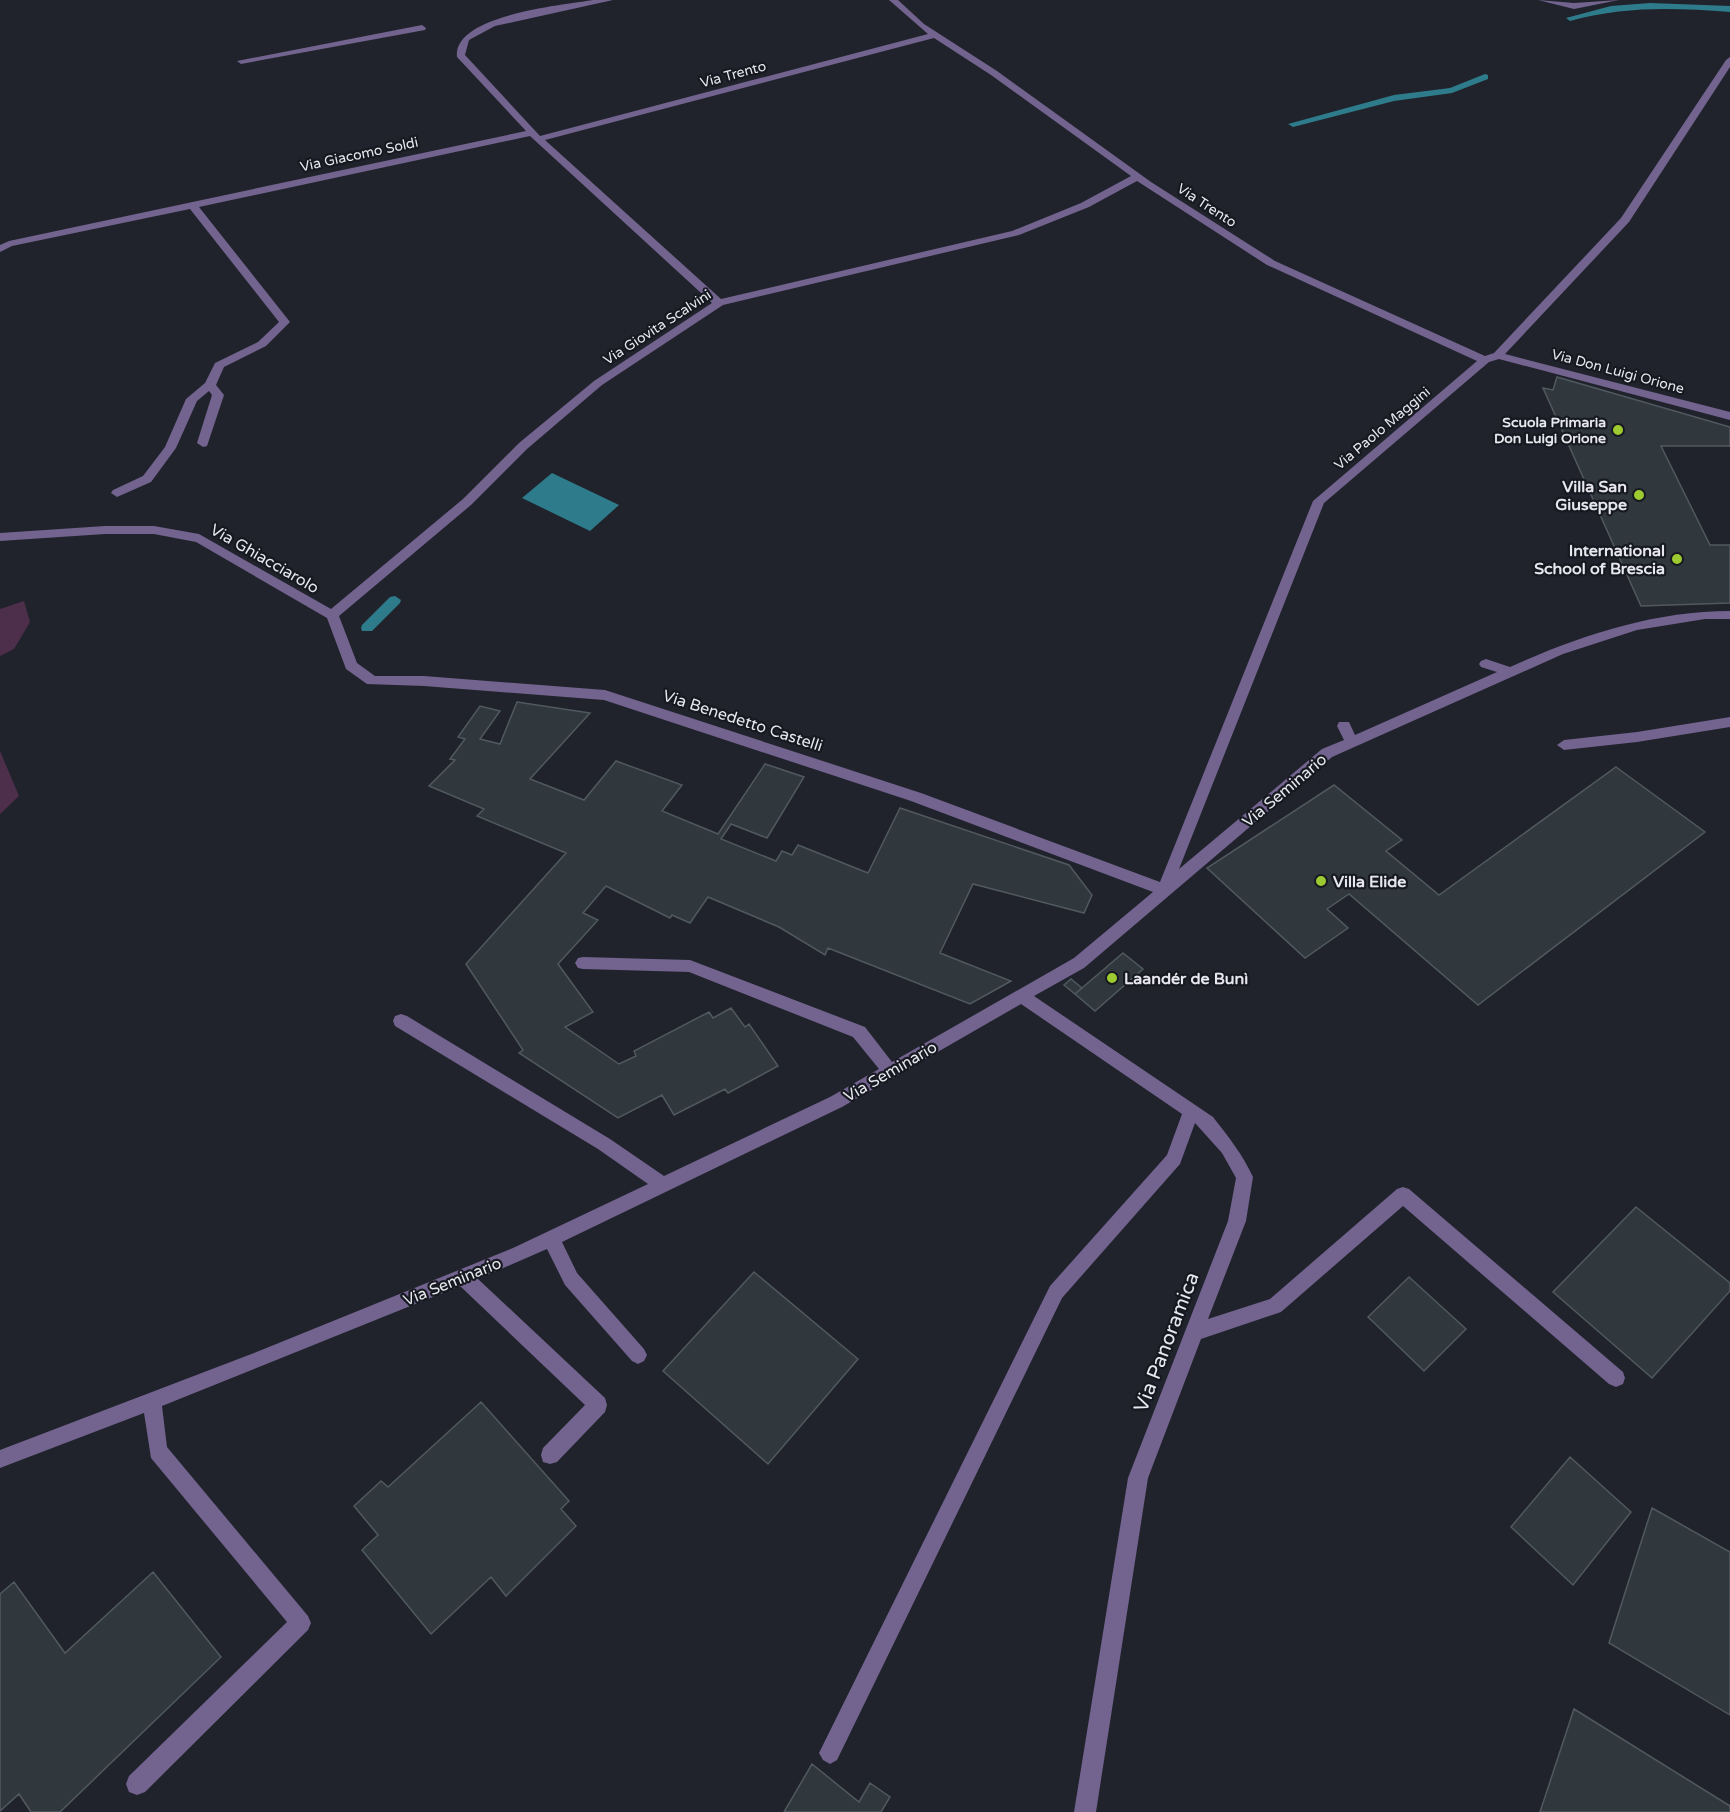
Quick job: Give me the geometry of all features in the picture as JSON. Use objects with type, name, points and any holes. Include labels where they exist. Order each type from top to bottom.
[{"type":"street","points":[[609,0],[531,14],[476,31],[466,38],[460,55],[535,136],[719,303]]},
{"type":"street","name":"Via Trento","points":[[893,0],[921,26],[994,73],[1137,176],[1271,263],[1485,360]]},
{"type":"street","points":[[1542,0],[1574,6],[1615,0]]},
{"type":"street","points":[[241,61],[422,28]]},
{"type":"street","name":"Via Trento","points":[[535,136],[935,35]]},
{"type":"street","name":"Via Paolo Maggini","points":[[1164,890],[1320,501],[1485,360],[1498,355],[1625,220],[1730,60]]},
{"type":"street","name":"Via Giacomo Soldi","points":[[0,249],[9,244],[192,205],[535,136]]},
{"type":"street","name":"Via Giovita Scalvini","points":[[332,615],[467,502],[523,446],[598,383],[719,303],[1016,233],[1085,205],[1137,176]]},
{"type":"street","points":[[117,493],[147,479],[170,448],[192,399],[210,385],[219,365],[262,344],[285,322],[192,205]]},
{"type":"street","name":"Via Don Luigi Orione","points":[[1498,355],[1730,416]]},
{"type":"street","points":[[203,443],[218,395],[210,385]]},
{"type":"street","name":"Via Ghiacciarolo","points":[[0,537],[105,530],[154,530],[199,538],[332,615]]},
{"type":"street","name":"Via Benedetto Castelli","points":[[332,615],[351,666],[372,681],[435,682],[605,695],[916,797],[1164,890]]},
{"type":"street","name":"Via Seminario","points":[[0,1459],[260,1360],[463,1277],[551,1239],[836,1102],[1079,963],[1327,753],[1558,651],[1636,626],[1705,615],[1730,615]]},
{"type":"street","points":[[1486,664],[1511,672]]},
{"type":"street","points":[[1564,745],[1637,737],[1730,722]]},
{"type":"street","points":[[1344,726],[1352,742]]},
{"type":"street","points":[[583,963],[690,966],[859,1032],[890,1071]]},
{"type":"street","name":"Via Panoramica","points":[[1021,996],[1207,1122],[1228,1148],[1245,1177],[1237,1221],[1138,1478],[1085,1812]]},
{"type":"street","points":[[401,1021],[604,1144],[663,1185]]},
{"type":"street","points":[[830,1753],[1056,1292],[1173,1159],[1191,1112]]},
{"type":"street","points":[[1194,1332],[1275,1306],[1403,1195],[1616,1378]]},
{"type":"street","points":[[551,1239],[571,1279],[638,1355]]},
{"type":"street","points":[[463,1277],[598,1405],[550,1455]]},
{"type":"street","points":[[137,1784],[301,1623],[158,1451],[152,1400]]},
{"type":"shaded area","points":[[24,601],[30,622],[14,649],[0,656],[0,609]]},
{"type":"shaded area","points":[[0,751],[19,796],[0,814]]},
{"type":"water","points":[[552,473],[619,505],[590,531],[522,498]]},
{"type":"building","name":"Villa San Giuseppe","points":[[1557,377],[1730,427],[1730,446],[1661,446],[1710,545],[1730,545],[1730,603],[1641,606],[1543,388],[1553,390]]},
{"type":"building","points":[[517,702],[590,713],[530,779],[584,800],[616,761],[682,785],[662,811],[718,834],[765,764],[804,777],[767,838],[731,824],[721,839],[776,861],[782,851],[792,855],[798,845],[868,873],[900,808],[1069,865],[1092,895],[1084,913],[973,884],[940,953],[1011,981],[970,1004],[828,948],[825,955],[779,927],[708,897],[690,923],[672,915],[670,918],[606,886],[583,913],[598,920],[558,964],[593,1012],[565,1027],[619,1064],[636,1056],[634,1051],[709,1012],[713,1018],[731,1008],[745,1027],[749,1024],[778,1066],[728,1093],[725,1089],[674,1115],[662,1095],[618,1118],[519,1053],[523,1050],[466,964],[566,853],[477,816],[484,809],[429,786],[455,760],[450,759],[465,739],[458,737],[480,706],[500,711],[480,739],[500,744]]},
{"type":"building","name":"Villa Elide","points":[[1616,767],[1705,832],[1478,1005],[1349,894],[1327,909],[1348,928],[1305,958],[1207,868],[1334,785],[1402,840],[1386,851],[1439,895]]},
{"type":"building","name":"Laandér de Bunì","points":[[1123,953],[1143,969],[1095,1011],[1075,994]]},
{"type":"building","points":[[1071,979],[1082,988],[1075,994],[1064,985]]},
{"type":"building","points":[[1636,1207],[1730,1283],[1730,1291],[1652,1378],[1553,1292]]},
{"type":"building","points":[[754,1272],[858,1359],[768,1464],[663,1371]]},
{"type":"building","points":[[1409,1277],[1466,1329],[1424,1371],[1368,1317]]},
{"type":"building","points":[[481,1402],[569,1501],[561,1509],[576,1526],[506,1596],[491,1577],[431,1634],[362,1550],[378,1535],[354,1506],[381,1481],[388,1487]]},
{"type":"building","points":[[1570,1457],[1631,1512],[1573,1585],[1511,1527]]},
{"type":"building","points":[[1652,1508],[1730,1552],[1730,1715],[1609,1643]]},
{"type":"building","points":[[153,1572],[221,1657],[60,1812],[31,1812],[19,1794],[0,1811],[0,1594],[14,1582],[65,1653]]},
{"type":"building","points":[[1574,1709],[1730,1806],[1730,1812],[1540,1812]]},
{"type":"building","points":[[812,1764],[859,1802],[870,1783],[890,1797],[881,1812],[784,1812]]},
{"type":"waterway","points":[[1570,18],[1611,8],[1631,6],[1669,5],[1730,9]]},
{"type":"waterway","points":[[1293,124],[1394,98],[1452,90],[1485,77]]},
{"type":"waterway","points":[[367,628],[395,600]]},
{"type":"place","name":"Scuola Primaria Don Luigi Orione","points":[[1618,430]]},
{"type":"place","name":"Villa San Giuseppe","points":[[1639,495]]},
{"type":"place","name":"International School of Brescia","points":[[1677,559]]},
{"type":"place","name":"Villa Elide","points":[[1321,881]]},
{"type":"place","name":"Laandér de Bunì","points":[[1112,978]]}]
